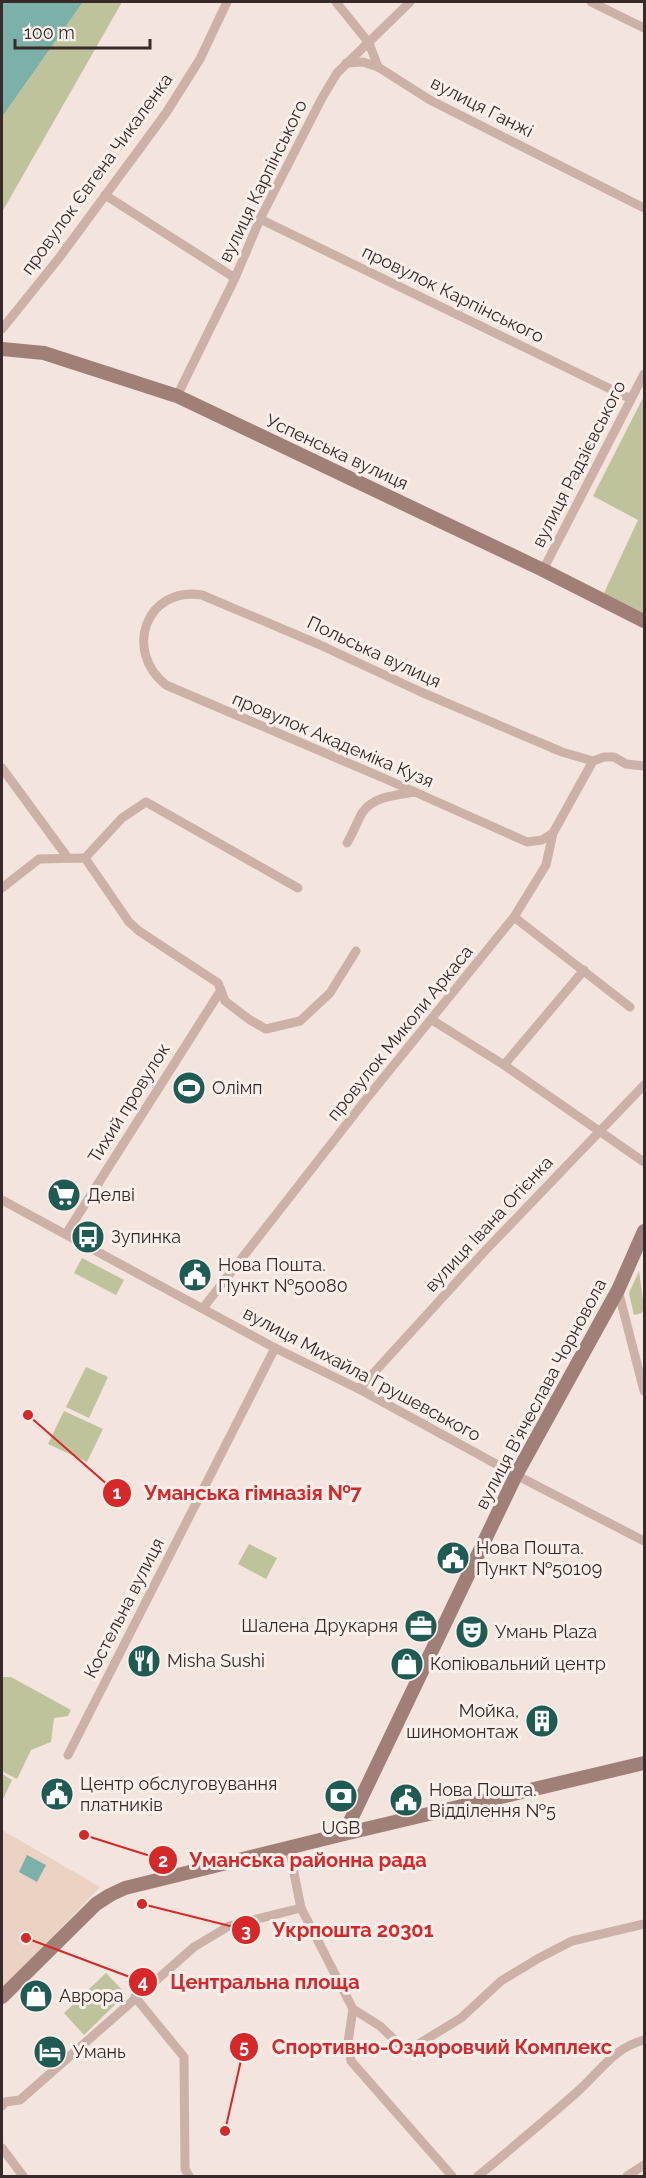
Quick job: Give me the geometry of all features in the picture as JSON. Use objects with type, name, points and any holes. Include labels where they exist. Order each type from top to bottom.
[{"type":"street","name":"провулок Євгена Чикаленка","points":[[2,329],[59,258],[166,113],[200,59],[226,2]]},
{"type":"street","points":[[336,2],[369,43],[378,67]]},
{"type":"street","name":"вулиця Карпінського","points":[[177,396],[235,278],[260,219],[322,98],[346,63],[410,2]]},
{"type":"street","points":[[591,2],[645,28]]},
{"type":"street","points":[[346,63],[363,62],[378,67]]},
{"type":"street","name":"вулиця Ганжі","points":[[378,67],[430,100],[645,208]]},
{"type":"street","points":[[105,195],[235,278]]},
{"type":"street","name":"провулок Карпінського","points":[[260,219],[631,399]]},
{"type":"street","name":"Успенська вулиця","points":[[2,349],[44,353],[177,396],[645,621]]},
{"type":"street","name":"вулиця Радзієвського","points":[[543,570],[645,374]]},
{"type":"street","name":"Польська вулиця","points":[[148,622],[159,606],[167,600],[184,594],[202,595],[552,748],[579,759],[593,761]]},
{"type":"street","name":"провулок Академіка Кузя","points":[[148,622],[144,631],[144,652],[152,671],[166,685],[527,842],[542,840],[553,832]]},
{"type":"street","points":[[593,761],[604,757],[614,757],[626,764],[645,766]]},
{"type":"street","name":"провулок Миколи Аркаса","points":[[203,1308],[367,1098],[514,917],[546,865],[553,832],[593,761]]},
{"type":"street","points":[[2,768],[68,858]]},
{"type":"street","points":[[347,843],[363,811],[371,803],[415,792]]},
{"type":"street","points":[[2,888],[39,859],[85,858],[122,818],[146,802],[298,888]]},
{"type":"street","points":[[85,858],[129,922],[218,983],[225,1001],[266,1029],[300,1021],[330,993],[356,951]]},
{"type":"street","points":[[514,917],[584,969],[630,1007]]},
{"type":"street","points":[[504,1065],[584,969]]},
{"type":"street","name":"Тихий провулок","points":[[66,1234],[221,990]]},
{"type":"street","points":[[432,1020],[504,1065],[645,1162]]},
{"type":"street","name":"вулиця Івана Огієнка","points":[[359,1389],[483,1253],[645,1085]]},
{"type":"street","name":"вулиця Михайла Грушевського","points":[[2,1200],[516,1475],[645,1541]]},
{"type":"street","name":"вулиця В’ячеслава Чорновола","points":[[344,1834],[516,1475],[618,1290],[645,1231]]},
{"type":"street","points":[[618,1290],[645,1390]]},
{"type":"street","name":"Костельна вулиця","points":[[68,1755],[275,1347]]},
{"type":"street","points":[[2,1997],[96,1904],[110,1894],[126,1888],[645,1763]]},
{"type":"street","points":[[289,1848],[300,1908],[353,2009],[380,2026],[407,2049],[460,2018],[501,1981],[539,1958],[572,1941],[645,1924]]},
{"type":"street","points":[[3,2102],[20,2100],[194,1947],[229,1926],[300,1908]]},
{"type":"street","points":[[135,1997],[184,2057],[187,2173],[178,2176]]},
{"type":"street","points":[[353,2009],[348,2042],[351,2061],[452,2176]]},
{"type":"street","points":[[478,2176],[579,2091],[620,2050],[645,2040]]},
{"type":"street","points":[[2,2148],[23,2176]]},
{"type":"street","points":[[627,2176],[645,2165]]},
{"type":"green space","points":[[83,2],[122,2],[2,212],[2,117]]},
{"type":"green space","points":[[644,396],[644,613],[604,593],[638,520],[593,496]]},
{"type":"green space","points":[[82,1258],[124,1280],[116,1295],[74,1273]]},
{"type":"green space","points":[[639,1271],[644,1307],[642,1313],[634,1315],[629,1293]]},
{"type":"green space","points":[[86,1367],[108,1377],[89,1418],[66,1407]]},
{"type":"green space","points":[[64,1411],[103,1429],[87,1462],[48,1444]]},
{"type":"green space","points":[[249,1544],[277,1558],[266,1579],[238,1564]]},
{"type":"green space","points":[[2,1677],[11,1677],[71,1710],[68,1716],[54,1718],[51,1742],[31,1750],[17,1779],[2,1771]]},
{"type":"green space","points":[[2,1774],[12,1780],[2,1801]]},
{"type":"green space","points":[[106,1973],[126,1994],[84,2035],[64,2013]]},
{"type":"shaded area","points":[[2,1830],[100,1887],[2,1989]]},
{"type":"water","points":[[2,2],[83,2],[2,117]]},
{"type":"water","points":[[27,1855],[46,1865],[37,1882],[19,1872]]},
{"type":"place","name":"Олімп","points":[[189,1088]]},
{"type":"place","name":"Делві","points":[[64,1195]]},
{"type":"place","name":"Зупинка","points":[[88,1237]]},
{"type":"place","name":"Нова Пошта. Пункт №50080","points":[[195,1275]]},
{"type":"place","name":"Уманська гімназія №7","points":[[28,1415]]},
{"type":"place","name":"Нова Пошта. Пункт №50109","points":[[453,1558]]},
{"type":"place","name":"Шалена Друкарня","points":[[421,1626]]},
{"type":"place","name":"Умань Plaza","points":[[472,1632]]},
{"type":"place","name":"Мisha Sushi","points":[[144,1661]]},
{"type":"place","name":"Копіювальний центр","points":[[407,1664]]},
{"type":"place","name":"Мойка, шиномонтаж","points":[[542,1721]]},
{"type":"place","name":"Центр обслуговування платників","points":[[57,1794]]},
{"type":"place","name":"UGB","points":[[341,1796]]},
{"type":"place","name":"Нова Пошта. Відділення №5","points":[[406,1800]]},
{"type":"place","name":"Уманська районна рада","points":[[84,1835]]},
{"type":"place","name":"Укрпошта 20301","points":[[142,1904]]},
{"type":"place","name":"Центральна площа","points":[[26,1938]]},
{"type":"place","name":"Аврора","points":[[36,1996]]},
{"type":"place","name":"Умань","points":[[50,2052]]},
{"type":"place","name":"Спортивно-Оздоровчий Комплекс","points":[[225,2131]]}]
